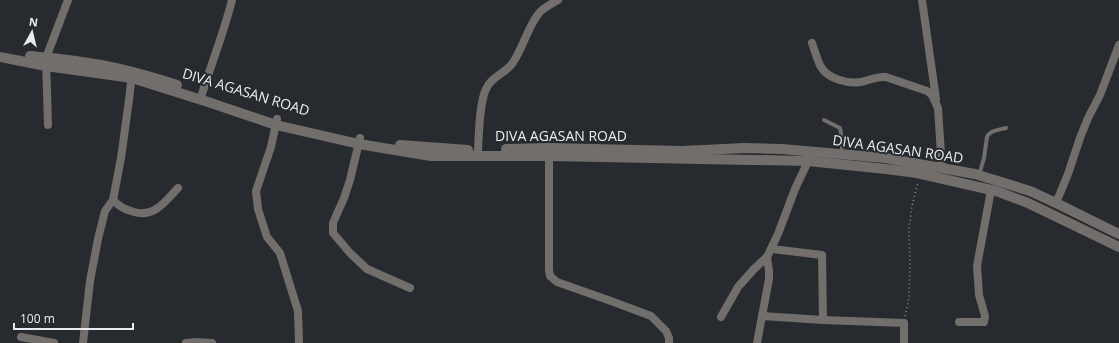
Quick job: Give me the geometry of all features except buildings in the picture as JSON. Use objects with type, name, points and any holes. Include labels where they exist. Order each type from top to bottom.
[{"type":"street","points":[[48,125],[46,62],[68,0]]},
{"type":"street","points":[[202,94],[232,0]]},
{"type":"street","points":[[478,150],[482,100],[486,89],[491,81],[511,65],[518,55],[539,14],[556,0]]},
{"type":"street","points":[[922,0],[938,108],[942,169]]},
{"type":"street","points":[[812,43],[821,68],[831,77],[844,81],[856,82],[865,81],[880,76],[886,77],[927,91],[932,95],[938,108]]},
{"type":"street","points":[[1056,203],[1068,174],[1080,138],[1100,95],[1119,45]]},
{"type":"street","name":"DIVA AGASAN ROAD","points":[[0,52],[46,62],[81,62],[113,67],[132,75],[161,80],[277,122],[360,141],[478,150],[549,152],[767,148],[868,156],[925,164],[978,176],[1030,191],[1119,234]]},
{"type":"street","points":[[0,57],[46,62]]},
{"type":"street","points":[[83,343],[90,281],[105,211],[113,200],[124,136],[132,75],[208,102],[277,122],[271,147],[256,191],[258,209],[267,237],[280,253],[298,311],[299,343]]},
{"type":"street","points":[[410,288],[367,269],[350,253],[333,233],[333,223],[350,180],[360,141],[432,156],[549,152],[808,161],[886,168],[991,190],[1028,203],[1119,247]]},
{"type":"street","points":[[721,317],[738,288],[754,269],[767,257],[772,249],[795,189],[812,151]]},
{"type":"street","points":[[549,152],[550,276],[557,282],[611,300],[651,316],[666,331],[670,343]]},
{"type":"street","points":[[866,167],[868,156]]},
{"type":"street","points":[[113,200],[121,208],[140,214],[147,213],[166,202],[178,188]]},
{"type":"street","points":[[959,322],[984,322],[985,316],[979,295],[977,266],[991,190]]},
{"type":"street","points":[[772,249],[822,255],[823,320]]},
{"type":"street","points":[[757,343],[769,279],[767,257]]},
{"type":"street","points":[[762,316],[904,323],[904,343]]},
{"type":"street","points":[[21,337],[54,343]]},
{"type":"street","points":[[186,343],[212,343]]},
{"type":"lane","points":[[824,120],[840,128],[842,138],[842,154]]},
{"type":"lane","points":[[978,176],[984,158],[988,134],[990,132],[1006,128]]},
{"type":"path","points":[[904,323],[909,298],[909,229],[912,206],[920,174]]}]
